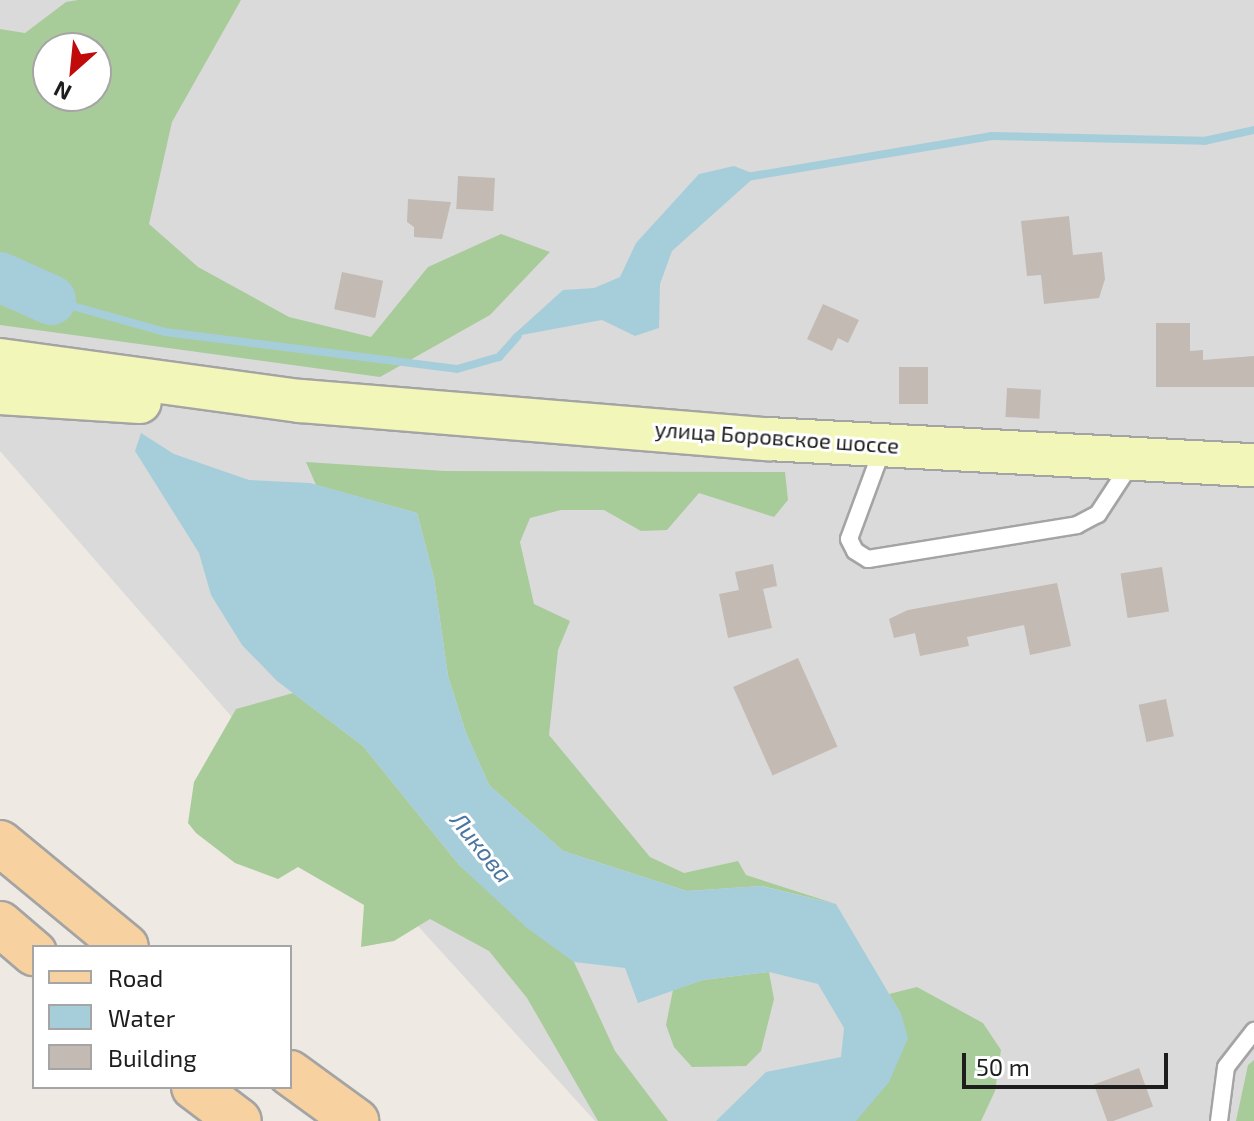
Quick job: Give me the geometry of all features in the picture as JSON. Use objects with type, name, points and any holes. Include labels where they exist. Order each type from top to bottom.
[{"type":"main road","points":[[0,843],[124,945]]},
{"type":"main road","points":[[0,924],[32,951]]},
{"type":"main road","points":[[292,1074],[356,1121]]},
{"type":"main road","points":[[197,1089],[239,1121]]},
{"type":"street","points":[[0,360],[301,401]]},
{"type":"street","points":[[0,393],[114,402],[301,401]]},
{"type":"street","name":"улица Боровское шоссе","points":[[301,401],[884,446],[1254,465]]},
{"type":"lane","points":[[884,446],[849,539],[855,551],[868,559],[1077,525],[1098,514],[1133,461]]},
{"type":"lane","points":[[1219,1121],[1226,1067],[1254,1031]]},
{"type":"shaded area","name":"Ликова","points":[[0,0],[1254,0],[1254,1121],[595,1121],[319,817],[0,451]]},
{"type":"green space","points":[[78,0],[241,0],[172,122],[149,224],[198,267],[289,317],[371,337],[428,267],[501,234],[550,252],[490,315],[380,377],[0,325],[0,29],[25,33],[66,2]]},
{"type":"green space","points":[[306,462],[445,471],[785,472],[788,500],[774,517],[699,493],[667,530],[641,531],[604,510],[561,510],[530,518],[520,542],[534,604],[570,621],[558,650],[549,735],[650,857],[684,873],[738,861],[746,875],[836,904],[762,886],[687,891],[563,851],[489,785],[466,733],[448,676],[434,578],[417,513],[316,485]]},
{"type":"green space","points":[[293,693],[363,746],[460,866],[574,962],[615,1051],[668,1121],[598,1121],[527,998],[489,951],[430,919],[394,941],[361,947],[364,905],[298,867],[278,879],[235,863],[196,833],[188,823],[194,782],[236,709]]},
{"type":"green space","points":[[769,972],[774,999],[761,1051],[746,1066],[692,1067],[674,1047],[666,1025],[673,990],[703,980]]},
{"type":"green space","points":[[917,987],[983,1023],[1001,1050],[995,1091],[981,1121],[853,1121],[901,1014],[889,994]]},
{"type":"green space","points":[[1254,1060],[1254,1121],[1236,1121],[1248,1065]]},
{"type":"water","points":[[734,166],[757,175],[672,251],[660,284],[659,328],[635,336],[602,320],[511,337],[563,290],[594,288],[620,277],[636,243],[699,174]]},
{"type":"water","points":[[141,433],[174,454],[249,480],[310,483],[417,513],[434,578],[448,676],[466,733],[489,785],[563,851],[687,891],[761,886],[836,904],[901,1014],[908,1038],[889,1082],[856,1121],[716,1121],[766,1072],[841,1057],[844,1028],[818,984],[769,972],[703,980],[638,1003],[625,968],[574,962],[527,928],[460,866],[363,746],[277,681],[242,645],[211,595],[199,553],[135,451]]},
{"type":"building","points":[[458,176],[495,178],[493,211],[456,209]]},
{"type":"building","points":[[408,199],[451,202],[442,239],[414,237],[414,227],[407,222]]},
{"type":"building","points":[[1069,216],[1073,255],[1102,252],[1105,279],[1099,298],[1044,304],[1041,275],[1027,276],[1021,221]]},
{"type":"building","points":[[342,272],[383,281],[375,318],[334,309]]},
{"type":"building","points":[[823,304],[859,320],[848,343],[838,338],[832,351],[807,339]]},
{"type":"building","points":[[1156,323],[1190,323],[1190,351],[1203,350],[1203,360],[1254,356],[1254,387],[1156,387]]},
{"type":"building","points":[[899,367],[928,367],[928,404],[899,404]]},
{"type":"building","points":[[1007,388],[1041,390],[1039,419],[1005,417]]},
{"type":"building","points":[[773,564],[777,586],[763,589],[772,628],[728,638],[719,594],[739,590],[735,572]]},
{"type":"building","points":[[1162,567],[1169,611],[1128,618],[1121,574]]},
{"type":"building","points":[[1057,583],[1071,646],[1030,655],[1024,625],[967,637],[969,646],[920,656],[915,633],[894,638],[889,619],[908,610]]},
{"type":"building","points":[[798,658],[837,747],[773,775],[733,687]]},
{"type":"building","points":[[1166,699],[1174,736],[1147,742],[1139,705]]},
{"type":"building","points":[[1139,1068],[1153,1107],[1107,1121],[1094,1084]]},
{"type":"waterway","points":[[747,177],[991,136],[1204,141],[1254,130]]},
{"type":"waterway","name":"Ликова","points":[[0,277],[51,300]]},
{"type":"waterway","points":[[51,300],[165,332],[457,369],[499,357],[518,336]]}]
